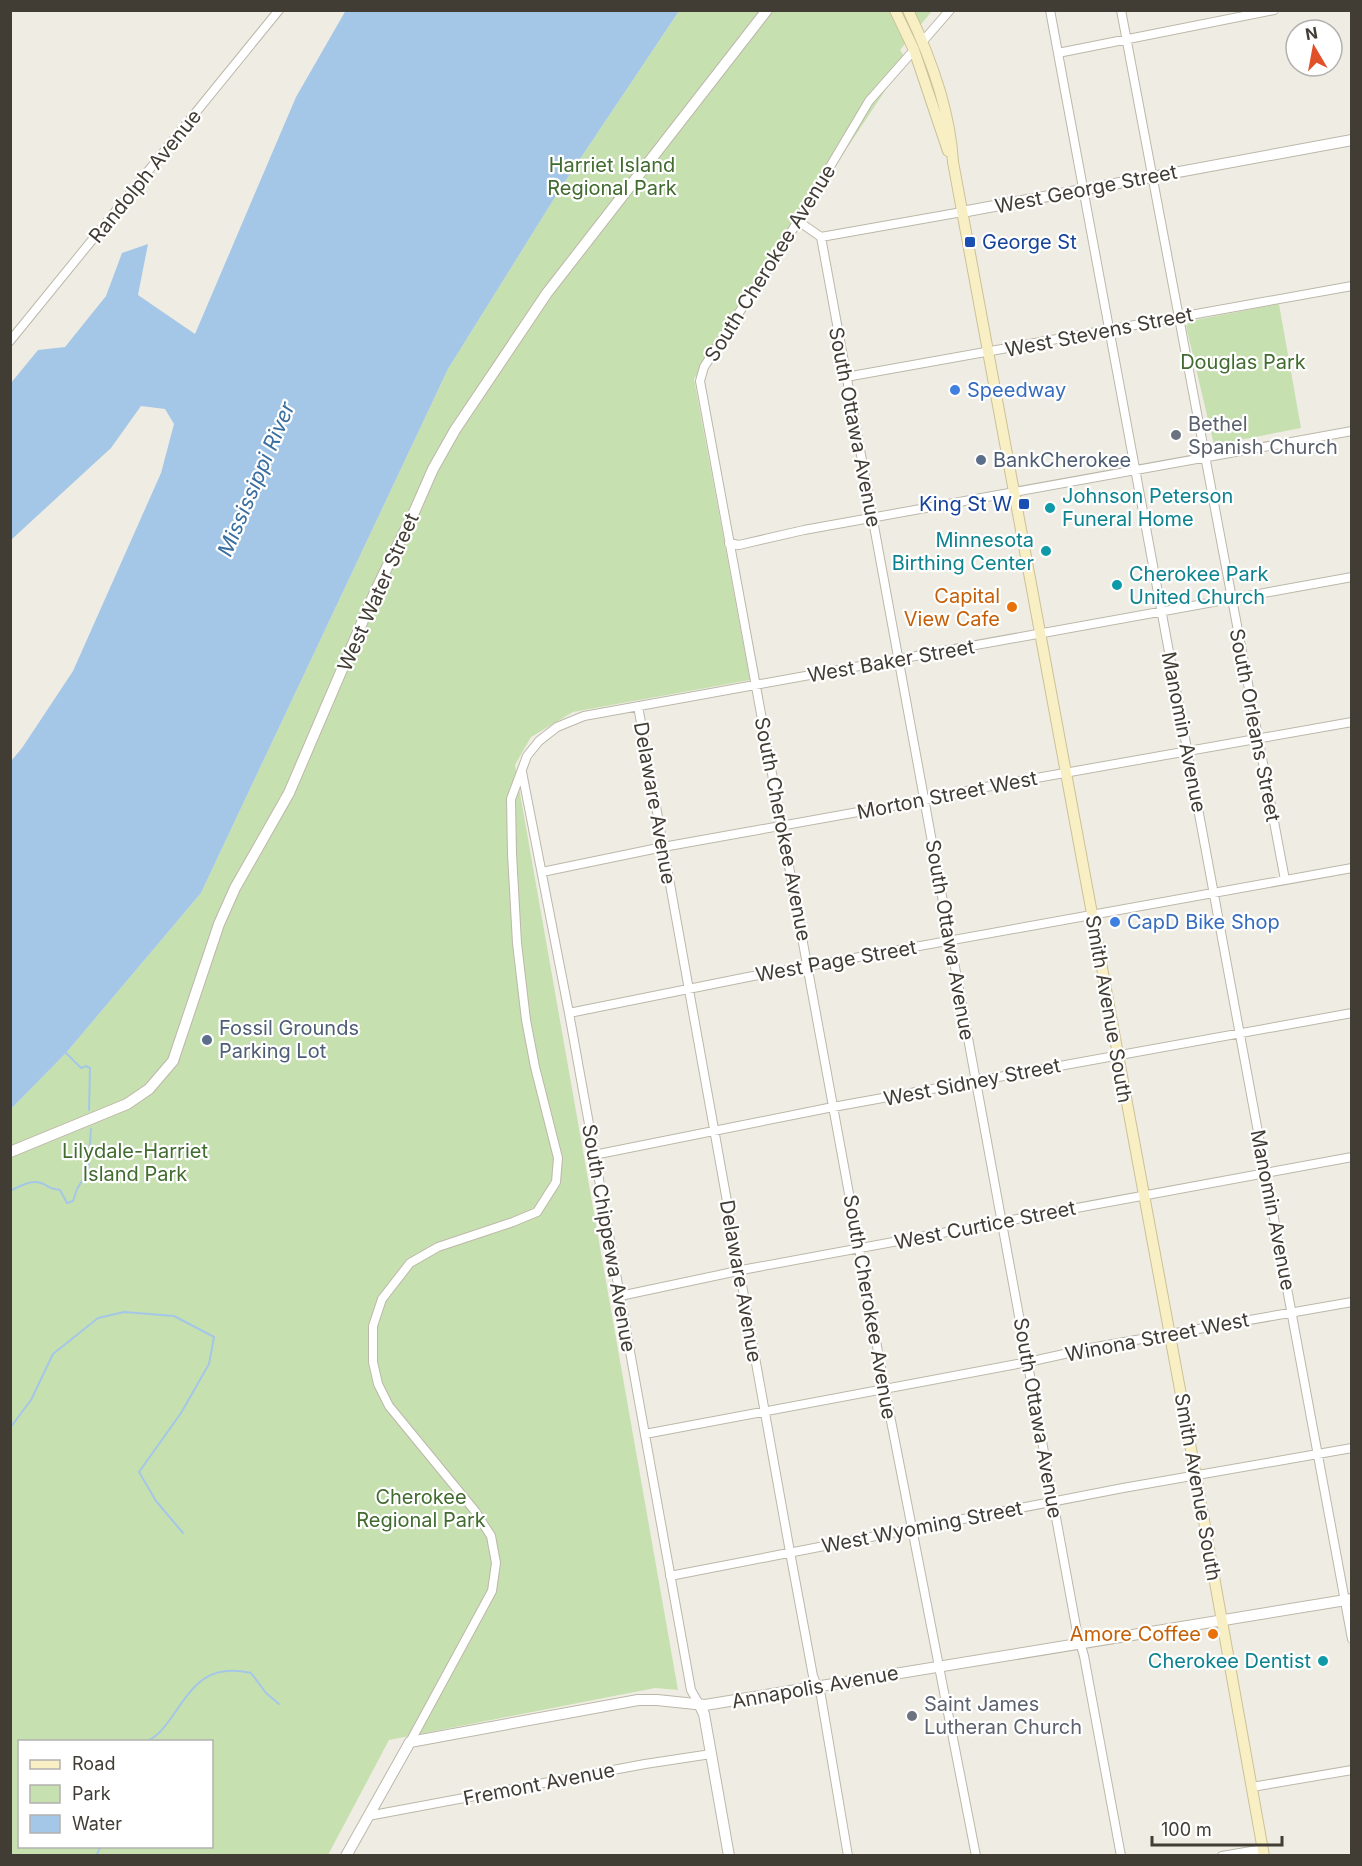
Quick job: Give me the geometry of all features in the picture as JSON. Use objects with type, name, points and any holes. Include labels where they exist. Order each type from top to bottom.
[{"type":"main road","name":"Smith Avenue South","points":[[895,10],[923,41],[940,91],[952,143],[953,162],[987,353],[1196,1476],[1263,1852]]},
{"type":"main road","name":"Smith Avenue South","points":[[908,10],[914,50],[953,162]]},
{"type":"street","name":"Randolph Avenue","points":[[10,341],[279,10]]},
{"type":"street","name":"West Water Street","points":[[10,1152],[127,1104],[149,1089],[173,1061],[219,924],[235,888],[289,793],[376,590],[433,469],[455,430],[547,293],[766,10]]},
{"type":"street","points":[[923,41],[950,10]]},
{"type":"street","name":"Manomin Avenue","points":[[1050,10],[1317,1454],[1348,1600]]},
{"type":"street","name":"South Orleans Street","points":[[1121,10],[1285,880]]},
{"type":"street","points":[[1058,53],[1274,10]]},
{"type":"street","name":"South Cherokee Avenue","points":[[914,50],[869,101],[798,221],[701,374],[700,381],[885,1390],[976,1856]]},
{"type":"street","name":"West George Street","points":[[821,237],[1352,140]]},
{"type":"street","points":[[798,221],[821,237]]},
{"type":"street","name":"South Ottawa Avenue","points":[[821,237],[1121,1856]]},
{"type":"street","name":"West Stevens Street","points":[[846,377],[1352,286]]},
{"type":"street","points":[[729,543],[739,545],[872,518],[1352,430]]},
{"type":"street","name":"West Baker Street","points":[[410,1742],[492,1591],[496,1563],[491,1536],[474,1511],[389,1406],[378,1384],[373,1362],[374,1326],[382,1299],[410,1263],[438,1247],[537,1212],[556,1182],[558,1158],[529,1039],[517,943],[512,854],[512,799],[527,756],[539,741],[557,728],[584,716],[1352,577]]},
{"type":"street","name":"Delaware Avenue","points":[[638,706],[687,988],[813,1676],[821,1696],[848,1856]]},
{"type":"street","name":"Morton Street West","points":[[542,872],[781,825],[1352,722]]},
{"type":"street","name":"South Chippewa Avenue","points":[[521,769],[569,1013],[692,1694],[699,1706]]},
{"type":"street","name":"West Page Street","points":[[569,1013],[687,988],[1352,868]]},
{"type":"street","name":"West Sidney Street","points":[[594,1155],[833,1107],[1352,1013]]},
{"type":"street","name":"West Curtice Street","points":[[620,1296],[739,1271],[1352,1157]]},
{"type":"street","name":"Winona Street West","points":[[645,1434],[885,1390],[1096,1347],[1170,1336],[1352,1302]]},
{"type":"street","name":"West Wyoming Street","points":[[670,1576],[1123,1488],[1352,1448]]},
{"type":"street","points":[[1348,1600],[1352,1638]]},
{"type":"street","name":"Annapolis Avenue","points":[[410,1742],[638,1700],[699,1706],[1348,1600]]},
{"type":"street","points":[[699,1706],[704,1714],[729,1856]]},
{"type":"street","points":[[346,1856],[410,1742]]},
{"type":"street","name":"Fremont Avenue","points":[[368,1816],[645,1764],[711,1754]]},
{"type":"street","points":[[1252,1787],[1352,1770]]},
{"type":"street","points":[[1222,1856],[1263,1852]]},
{"type":"green space","name":"Cherokee Regional Park","points":[[679,11],[932,11],[900,50],[906,59],[694,379],[750,680],[573,712],[531,737],[515,765],[678,1690],[655,1688],[389,1740],[328,1855],[11,1856],[11,1109],[66,1053],[201,893],[448,369],[562,186]]},
{"type":"green space","name":"Douglas Park","points":[[1279,304],[1301,428],[1214,445],[1186,326],[1190,321]]},
{"type":"water","name":"Mississippi River","points":[[346,10],[679,11],[562,186],[448,369],[201,893],[66,1053],[11,1109],[11,761],[73,671],[161,473],[174,424],[165,409],[141,406],[111,448],[11,540],[11,383],[38,350],[65,347],[106,296],[122,253],[148,244],[138,295],[195,334],[296,97]]},
{"type":"waterway","points":[[65,1052],[81,1068],[86,1066],[90,1068],[89,1110]]},
{"type":"waterway","points":[[10,1191],[25,1184],[37,1182],[60,1190],[67,1203],[73,1201],[88,1171],[91,1129]]},
{"type":"waterway","points":[[10,1428],[31,1400],[53,1354],[98,1318],[124,1312],[174,1316],[214,1337],[209,1364],[181,1413],[139,1472],[156,1501],[183,1533]]},
{"type":"waterway","points":[[149,1740],[161,1731],[193,1688],[211,1675],[235,1671],[251,1673],[266,1693],[279,1704]]},
{"type":"waterway","points":[[96,1856],[100,1848]]},
{"type":"place","name":"George St","points":[[970,242]]},
{"type":"place","name":"Speedway","points":[[955,390]]},
{"type":"place","name":"Bethel Spanish Church","points":[[1176,435]]},
{"type":"place","name":"BankCherokee","points":[[981,460]]},
{"type":"place","name":"King St W","points":[[1024,504]]},
{"type":"place","name":"Johnson Peterson Funeral Home","points":[[1050,508]]},
{"type":"place","name":"Minnesota Birthing Center","points":[[1046,551]]},
{"type":"place","name":"Cherokee Park United Church","points":[[1117,585]]},
{"type":"place","name":"Capital View Cafe","points":[[1012,607]]},
{"type":"place","name":"CapD Bike Shop","points":[[1115,922]]},
{"type":"place","name":"Fossil Grounds Parking Lot","points":[[207,1040]]},
{"type":"place","name":"Amore Coffee","points":[[1213,1634]]},
{"type":"place","name":"Cherokee Dentist","points":[[1323,1661]]},
{"type":"place","name":"Saint James Lutheran Church","points":[[912,1716]]},
{"type":"park label","name":"Harriet Island Regional Park","points":[[612,176]]},
{"type":"park label","name":"Lilydale-Harriet Island Park","points":[[135,1162]]}]
